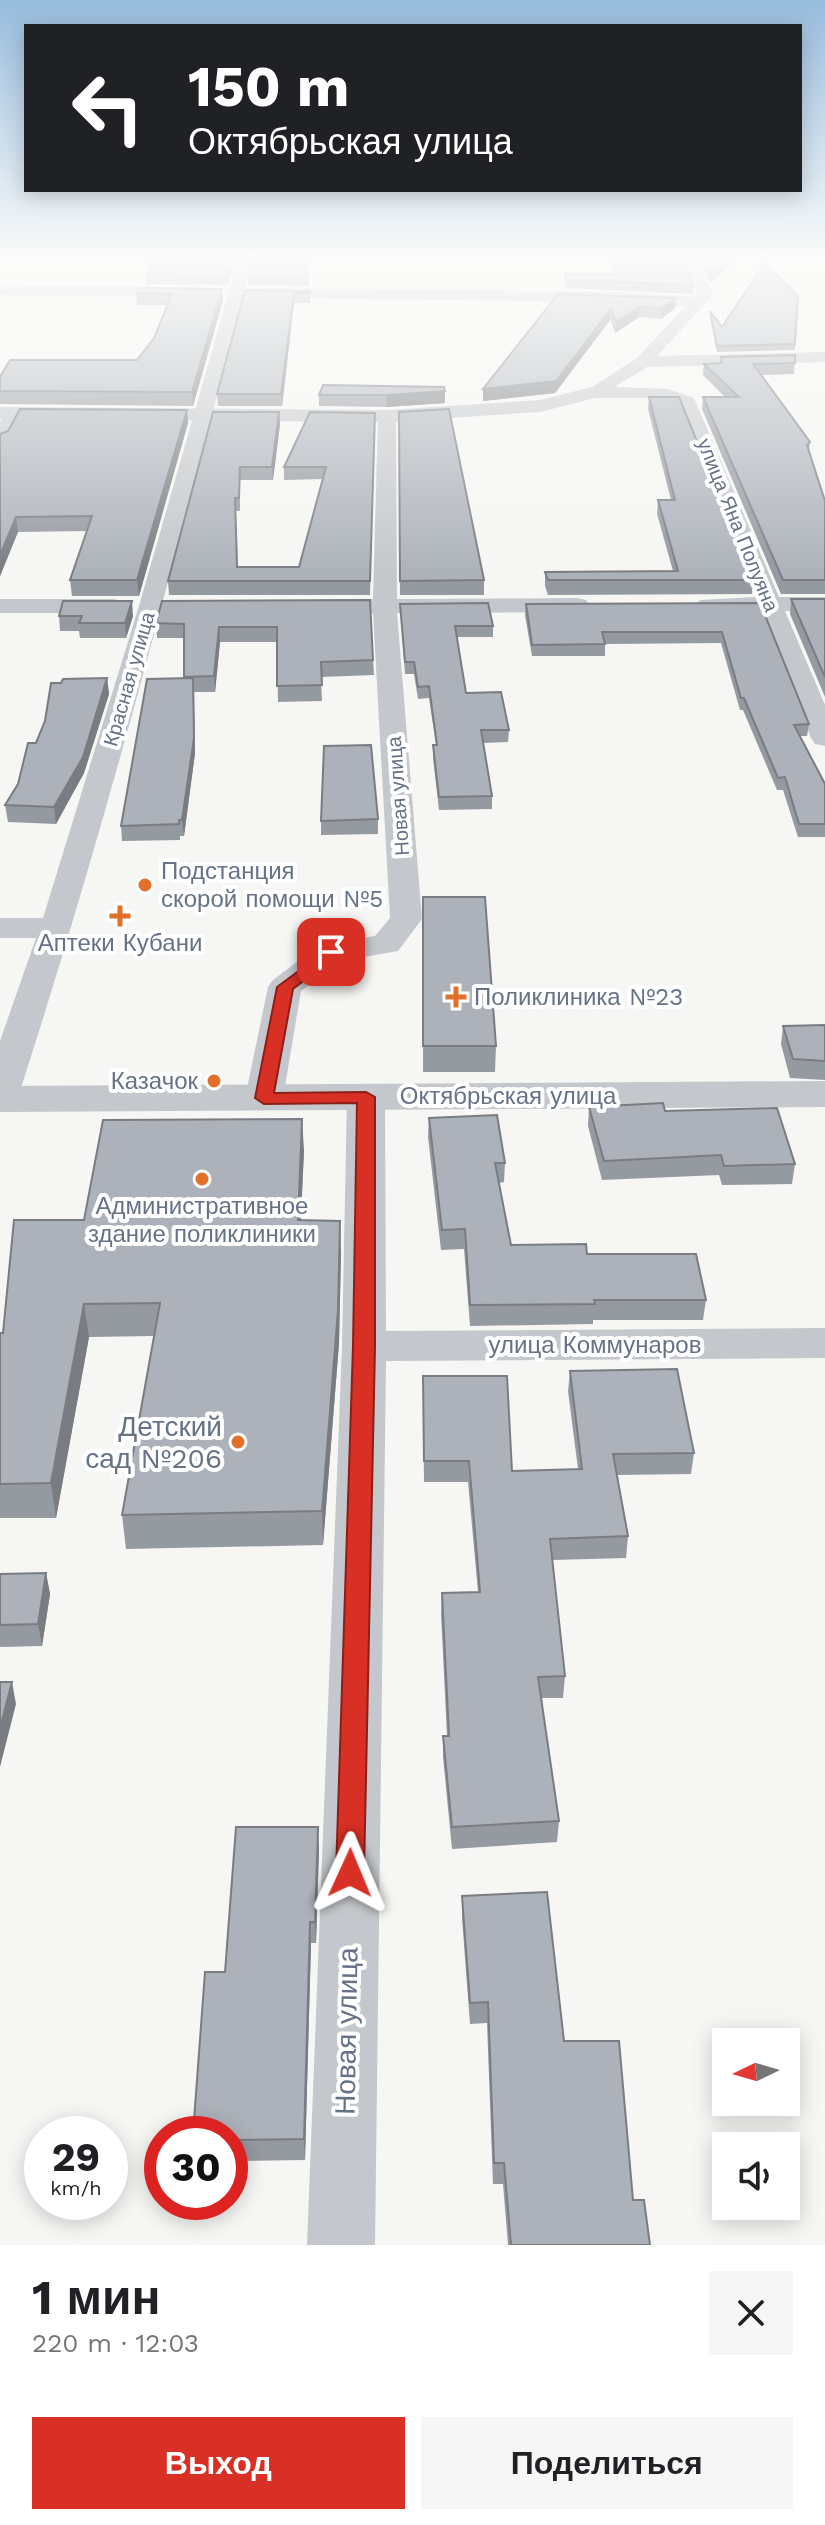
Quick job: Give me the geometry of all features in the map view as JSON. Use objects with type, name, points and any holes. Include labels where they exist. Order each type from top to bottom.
[{"type":"street","name":"Красная улица","points":[[0,1097],[56,928],[151,606],[201,413],[209,365]]},
{"type":"street","points":[[0,439],[7,413],[387,416],[540,406],[592,393],[638,365]]},
{"type":"street","name":"улица Яна Полуяна","points":[[592,393],[665,395],[681,397],[688,402],[825,738]]},
{"type":"street","name":"Новая улица","points":[[264,1098],[285,987],[331,952],[386,944],[406,919],[385,606],[387,416]]},
{"type":"street","points":[[677,605],[825,604]]},
{"type":"street","points":[[291,606],[600,605]]},
{"type":"street","points":[[0,606],[182,606]]},
{"type":"street","points":[[0,928],[56,928]]},
{"type":"street","name":"Октябрьская улица","points":[[0,1097],[825,1094]]},
{"type":"street","name":"Новая улица","points":[[341,2245],[364,1346],[366,1097]]},
{"type":"street","name":"улица Коммунаров","points":[[364,1346],[825,1343]]},
{"type":"building","points":[[7,365],[200,365],[192,392],[0,391],[0,377]]},
{"type":"building","points":[[225,365],[285,365],[281,394],[217,394]]},
{"type":"building","points":[[502,365],[568,365],[556,381],[483,389]]},
{"type":"building","points":[[705,365],[754,365],[810,442],[807,445],[825,501],[825,580],[783,580],[703,397],[739,397]]},
{"type":"building","points":[[323,385],[444,387],[445,391],[319,395]]},
{"type":"building","points":[[649,397],[679,397],[753,580],[548,580],[545,572],[678,571],[658,500],[675,500]]},
{"type":"building","points":[[20,409],[187,410],[137,580],[70,580],[92,516],[16,517],[0,555],[0,434],[8,431]]},
{"type":"building","points":[[449,409],[484,580],[400,581],[399,412]]},
{"type":"building","points":[[213,412],[279,412],[272,467],[240,467],[239,498],[235,498],[237,567],[299,567],[326,467],[284,467],[310,412],[375,413],[370,581],[168,581]]},
{"type":"building","points":[[791,599],[825,599],[825,677]]},
{"type":"building","points":[[370,600],[373,660],[321,662],[322,685],[277,686],[277,627],[219,627],[214,676],[184,677],[184,624],[156,623],[162,601]]},
{"type":"building","points":[[63,601],[132,601],[125,623],[79,623],[82,616],[59,616]]},
{"type":"building","points":[[488,603],[493,626],[455,626],[466,693],[501,692],[509,730],[481,730],[492,796],[439,797],[433,745],[437,745],[429,686],[418,687],[414,662],[405,662],[400,604]]},
{"type":"building","points":[[760,603],[809,724],[794,725],[825,784],[825,824],[799,824],[785,777],[778,778],[744,698],[741,698],[722,632],[602,632],[605,644],[532,645],[526,604]]},
{"type":"building","points":[[107,678],[83,757],[54,807],[5,805],[18,784],[28,743],[36,743],[45,721],[51,683],[61,683],[63,679]]},
{"type":"building","points":[[193,678],[194,738],[182,820],[179,824],[121,826],[147,679]]},
{"type":"building","points":[[371,745],[378,819],[321,821],[324,746]]},
{"type":"building","name":"Поликлиника №23","points":[[423,897],[485,897],[496,1046],[423,1046]]},
{"type":"building","points":[[825,1025],[825,1061],[793,1059],[783,1026]]},
{"type":"building","points":[[663,1103],[665,1111],[777,1108],[795,1164],[724,1166],[721,1155],[604,1161],[589,1107]]},
{"type":"building","points":[[497,1115],[505,1163],[495,1163],[511,1245],[586,1244],[587,1254],[696,1254],[706,1300],[470,1305],[465,1229],[442,1230],[429,1118]]},
{"type":"building","points":[[302,1119],[298,1220],[340,1221],[338,1310],[322,1511],[122,1515],[160,1303],[84,1304],[51,1483],[0,1484],[0,1333],[3,1333],[14,1220],[84,1220],[103,1120]]},
{"type":"building","points":[[677,1369],[694,1453],[613,1454],[628,1536],[550,1539],[565,1676],[538,1677],[559,1821],[452,1827],[443,1736],[449,1736],[442,1593],[480,1592],[469,1461],[424,1461],[423,1376],[507,1376],[512,1471],[582,1469],[570,1371]]},
{"type":"building","points":[[46,1573],[38,1624],[0,1625],[0,1574]]},
{"type":"building","points":[[0,1682],[12,1682],[0,1728]]},
{"type":"building","points":[[236,1827],[318,1827],[315,1922],[310,1922],[304,2139],[248,2140],[248,2116],[194,2116],[205,1972],[225,1972]]},
{"type":"building","points":[[547,1892],[564,2041],[619,2041],[633,2200],[644,2200],[650,2245],[511,2245],[504,2163],[494,2163],[488,2002],[470,2003],[462,1896]]},
{"type":"place","name":"Подстанция скорой помощи №5","points":[[145,885]]},
{"type":"place","name":"Аптеки Кубани","points":[[120,916]]},
{"type":"place","name":"Поликлиника №23","points":[[456,997]]},
{"type":"place","name":"Казачок","points":[[214,1081]]},
{"type":"place","name":"Административное здание поликлиники","points":[[202,1179]]},
{"type":"place","name":"Детский сад №206","points":[[238,1442]]},
{"type":"route","points":[[331,952],[285,987],[264,1098],[366,1097],[364,1346],[350,1873]]}]
